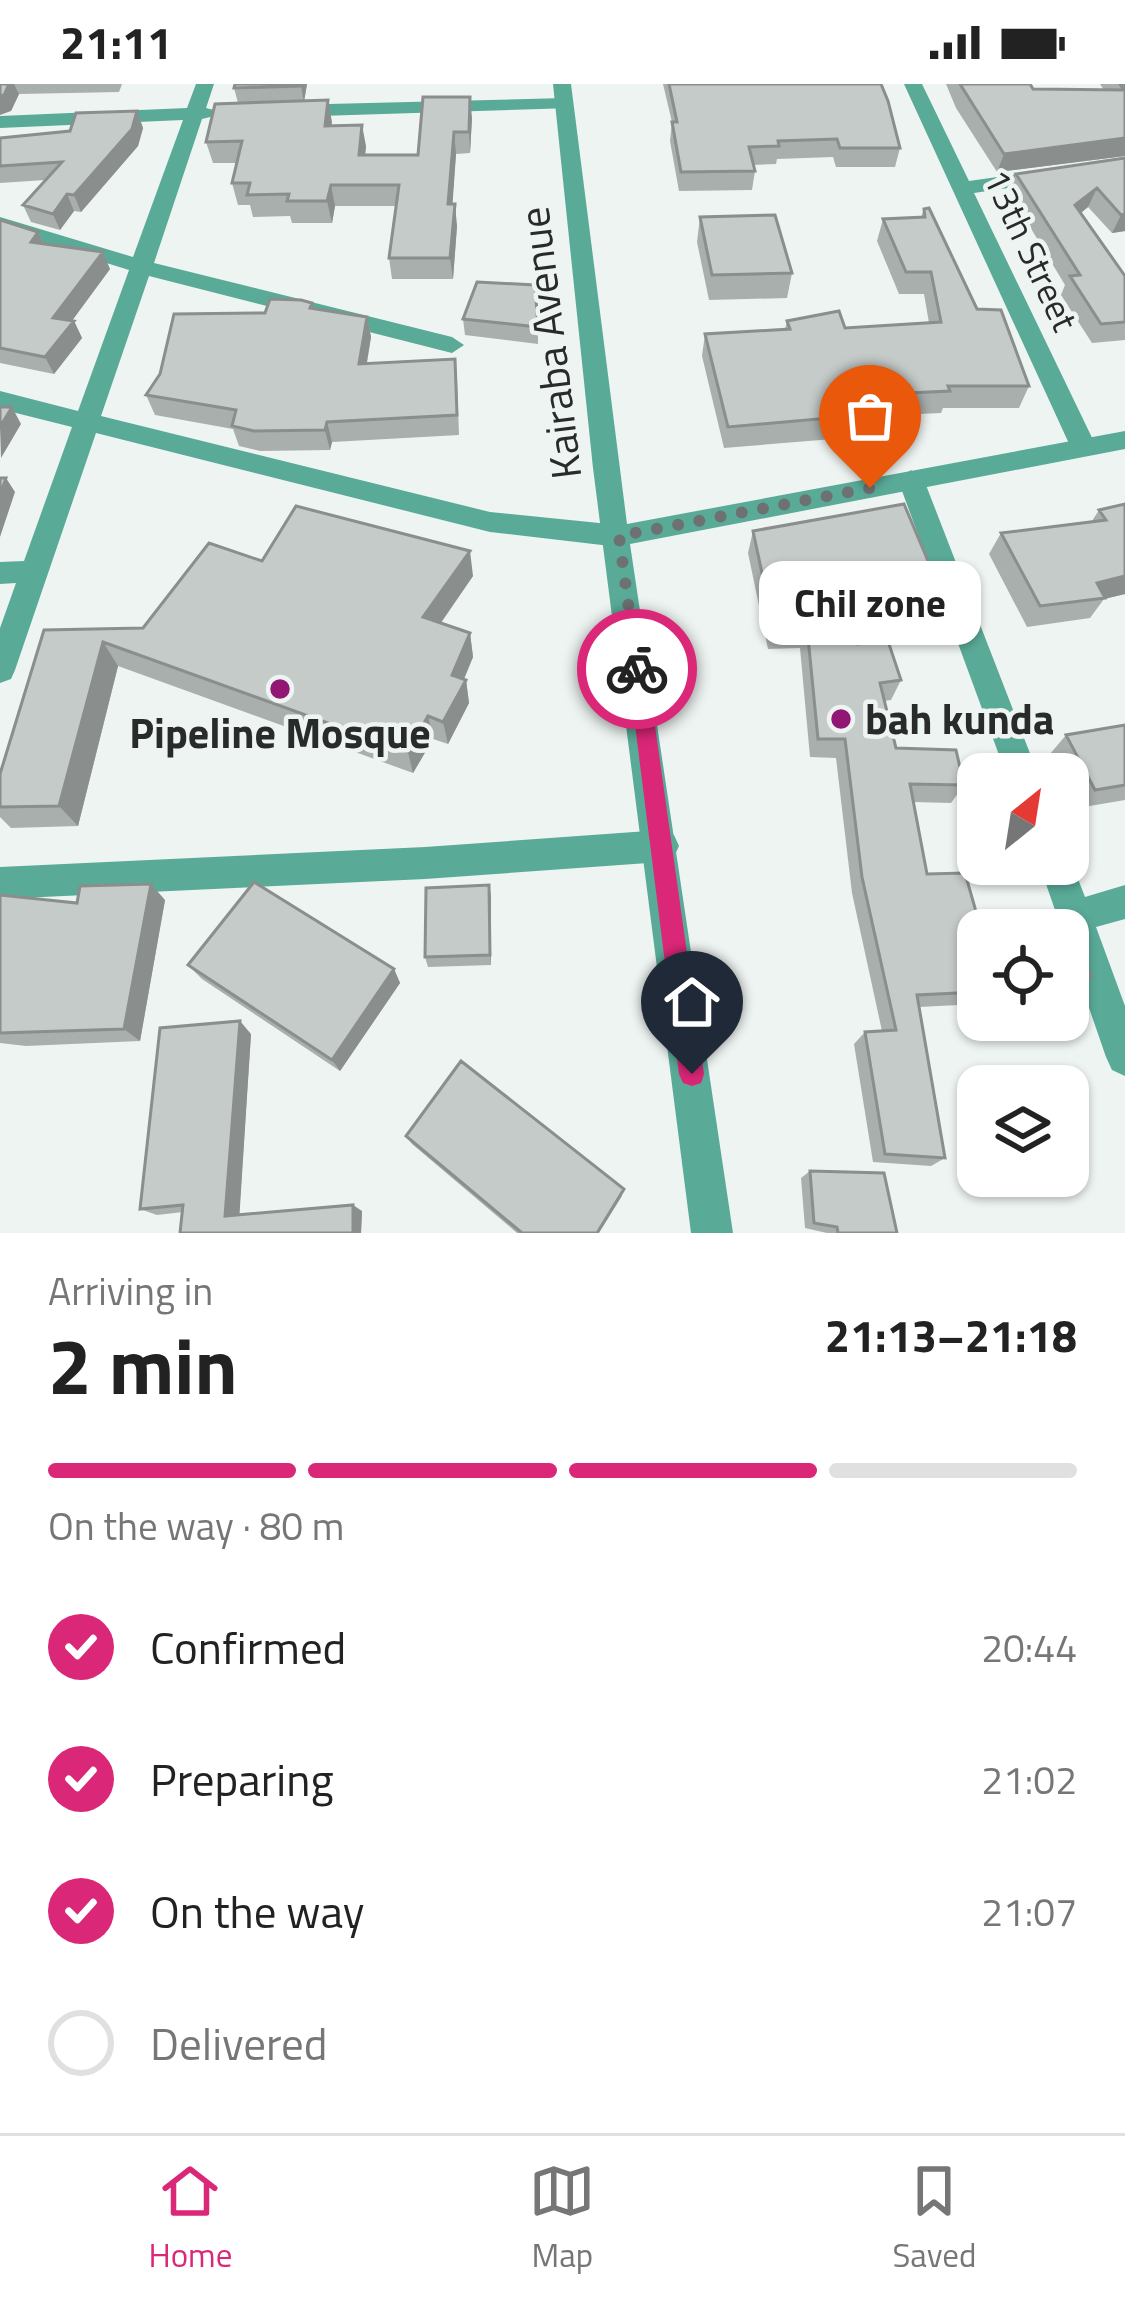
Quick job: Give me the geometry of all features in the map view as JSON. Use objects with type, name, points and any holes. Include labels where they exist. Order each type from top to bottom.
[{"type":"street","points":[[0,670],[205,84]]},
{"type":"street","name":"13th Street","points":[[913,84],[1084,448]]},
{"type":"street","points":[[266,112],[564,94]]},
{"type":"street","name":"Kairaba Avenue","points":[[564,94],[606,468],[712,1233]]},
{"type":"street","points":[[0,122],[243,113]]},
{"type":"street","points":[[963,188],[1125,164]]},
{"type":"street","points":[[0,224],[139,266],[452,345]]},
{"type":"street","points":[[0,400],[490,522],[619,536],[1125,440]]},
{"type":"street","points":[[911,480],[1014,753]]},
{"type":"street","points":[[0,573],[36,571]]},
{"type":"street","points":[[0,883],[425,863],[662,846]]},
{"type":"street","points":[[1089,912],[1125,902]]},
{"type":"street","points":[[1089,953],[1125,1057]]},
{"type":"building","points":[[235,84],[301,84],[301,86],[234,88]]},
{"type":"building","points":[[669,84],[881,84],[900,148],[840,148],[837,139],[778,141],[779,146],[749,147],[755,171],[681,172]]},
{"type":"building","points":[[960,84],[1124,90],[1120,84],[1125,84],[1125,138],[1004,154]]},
{"type":"building","points":[[423,97],[470,97],[469,132],[454,132],[448,204],[455,204],[450,258],[389,258],[399,185],[331,185],[327,201],[287,201],[289,194],[247,195],[250,183],[232,183],[242,141],[206,142],[215,104],[328,100],[325,126],[362,125],[359,155],[418,155]]},
{"type":"building","points":[[137,111],[132,129],[53,214],[23,205],[62,162],[0,166],[0,138],[70,131],[76,113]]},
{"type":"building","points":[[1125,158],[1125,214],[1097,188],[1075,205],[1125,276],[1125,322],[1101,324],[1070,276],[1080,275],[1016,174]]},
{"type":"building","points":[[929,208],[977,309],[1001,310],[1029,386],[948,386],[950,391],[845,396],[852,416],[728,427],[705,334],[790,329],[787,321],[839,311],[845,328],[941,322],[931,272],[906,272],[883,219],[925,217],[924,209]]},
{"type":"building","points":[[775,215],[792,273],[712,275],[700,217]]},
{"type":"building","points":[[0,220],[38,232],[31,242],[103,252],[53,318],[74,321],[45,357],[0,348]]},
{"type":"building","points":[[477,282],[535,285],[538,327],[463,319]]},
{"type":"building","points":[[270,299],[301,300],[312,303],[310,308],[367,317],[359,364],[455,359],[457,415],[327,422],[325,430],[254,431],[232,426],[236,410],[146,395],[160,374],[174,314],[265,313]]},
{"type":"building","points":[[0,407],[12,407],[0,427]]},
{"type":"building","points":[[904,504],[936,580],[843,584],[858,644],[888,641],[901,680],[880,683],[896,748],[956,750],[957,754],[957,785],[910,784],[927,874],[957,873],[957,885],[968,885],[975,909],[957,909],[957,993],[917,995],[945,1158],[885,1154],[865,1032],[896,1030],[862,877],[845,739],[818,739],[807,627],[774,629],[753,531]]},
{"type":"building","points":[[1125,504],[1125,576],[1097,583],[1105,598],[1040,606],[1001,533],[1106,520],[1099,510]]},
{"type":"building","points":[[296,506],[470,551],[423,617],[470,633],[452,675],[466,680],[443,722],[428,716],[408,752],[103,642],[59,806],[0,807],[0,774],[44,630],[143,628],[209,543],[262,561]]},
{"type":"building","points":[[1125,725],[1125,785],[1095,790],[1089,779],[1089,753],[1075,753],[1066,735]]},
{"type":"building","points":[[254,882],[394,969],[332,1060],[188,965]]},
{"type":"building","points":[[151,884],[124,1029],[0,1033],[0,895],[77,903],[80,886]]},
{"type":"building","points":[[489,885],[490,955],[425,957],[426,888]]},
{"type":"building","points":[[240,1021],[225,1216],[353,1205],[353,1233],[180,1233],[183,1205],[140,1209],[160,1028]]},
{"type":"building","points":[[461,1061],[624,1189],[597,1233],[522,1233],[406,1136]]},
{"type":"building","points":[[810,1171],[884,1173],[897,1233],[838,1233],[837,1227],[814,1223]]},
{"type":"way so far","points":[[637,669],[619,536],[870,488]]},
{"type":"place","name":"Chil zone","points":[[870,488]]},
{"type":"place","name":"Pipeline Mosque","points":[[280,689]]},
{"type":"place","name":"bah kunda","points":[[841,719]]},
{"type":"route","points":[[637,669],[692,1074]]}]
